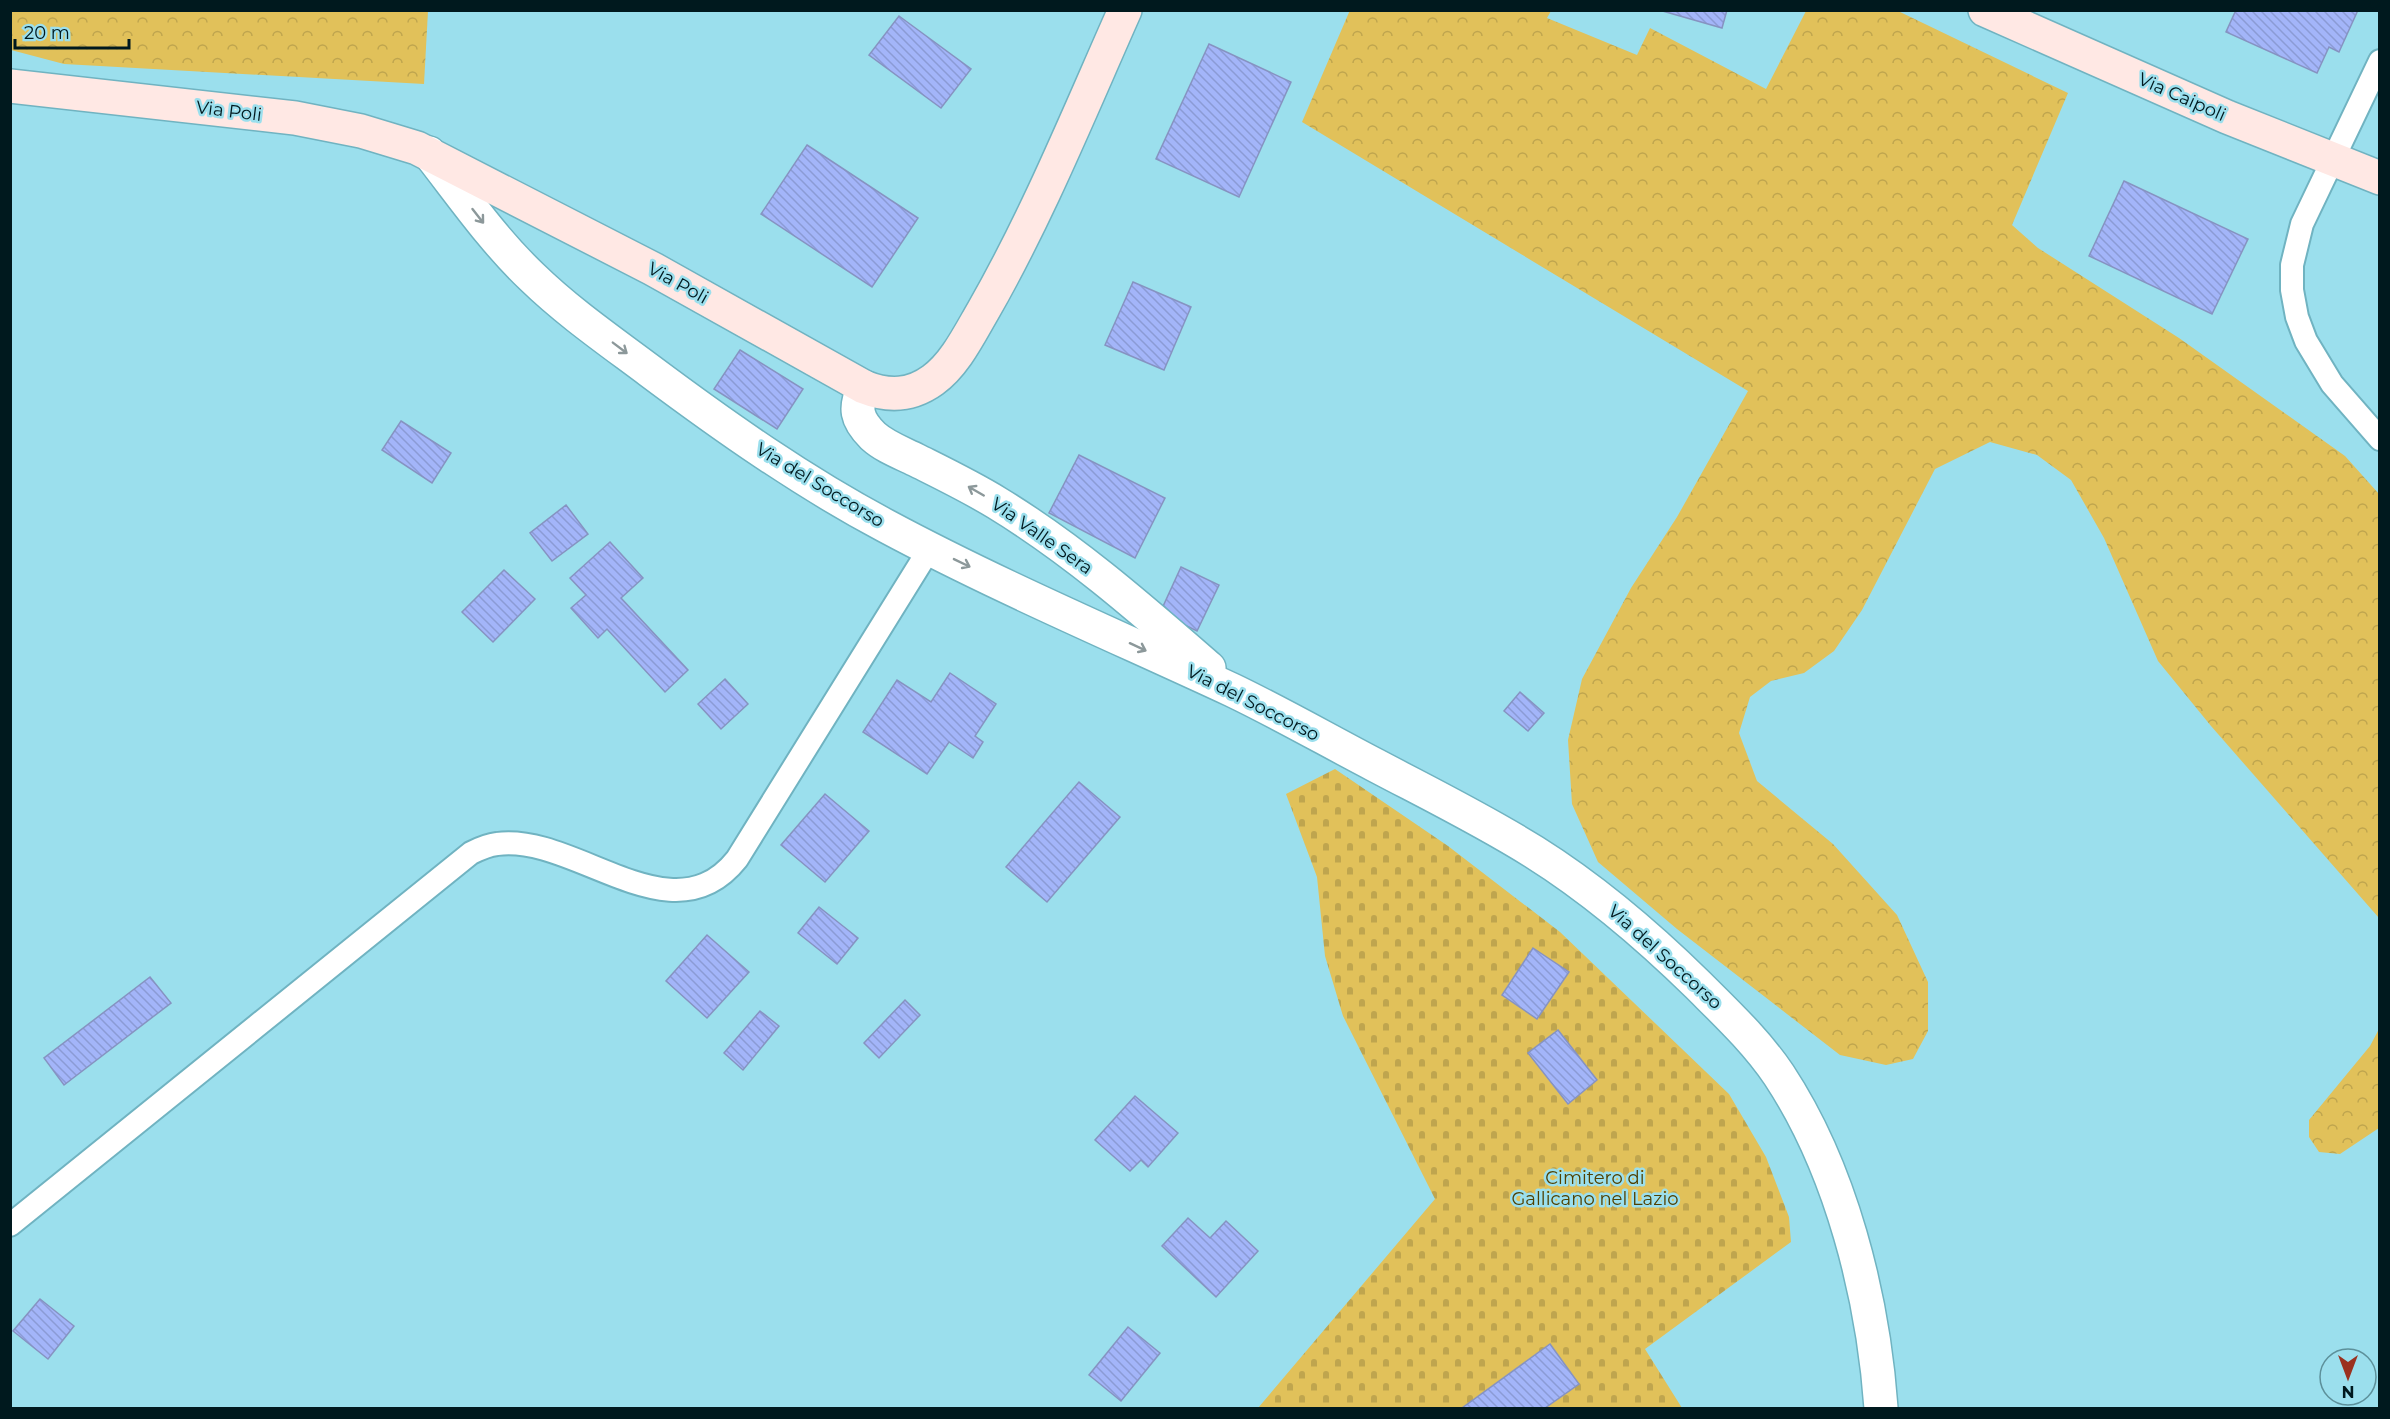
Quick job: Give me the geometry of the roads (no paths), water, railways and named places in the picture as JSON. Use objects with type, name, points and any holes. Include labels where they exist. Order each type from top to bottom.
[{"type":"street","name":"Via Poli","points":[[10,86],[295,118],[361,131],[429,153],[653,269],[864,387],[883,394],[897,395],[914,391],[934,379],[951,363],[999,282],[1125,10]]},
{"type":"street","name":"Via Caipoli","points":[[1985,10],[2226,117],[2379,178]]},
{"type":"street","name":"Via del Soccorso","points":[[429,153],[514,259],[585,322],[702,409],[832,496],[930,548],[1238,693],[1474,817],[1555,866],[1646,936],[1684,971],[1762,1052],[1777,1072],[1805,1120],[1838,1198],[1870,1319],[1881,1408]]},
{"type":"street","name":"Via Valle Sera","points":[[864,387],[858,399],[857,413],[874,436],[888,447],[969,487],[1041,532],[1135,604],[1238,693]]},
{"type":"lane","points":[[2379,61],[2296,239],[2292,265],[2292,290],[2297,317],[2306,341],[2320,366],[2345,401],[2379,439]]},
{"type":"lane","points":[[10,1225],[471,853],[497,844],[529,846],[659,889],[696,889],[720,878],[737,859],[930,548]]},
{"type":"park label","name":"Cimitero di Gallicano nel Lazio","points":[[1595,1188]]}]
